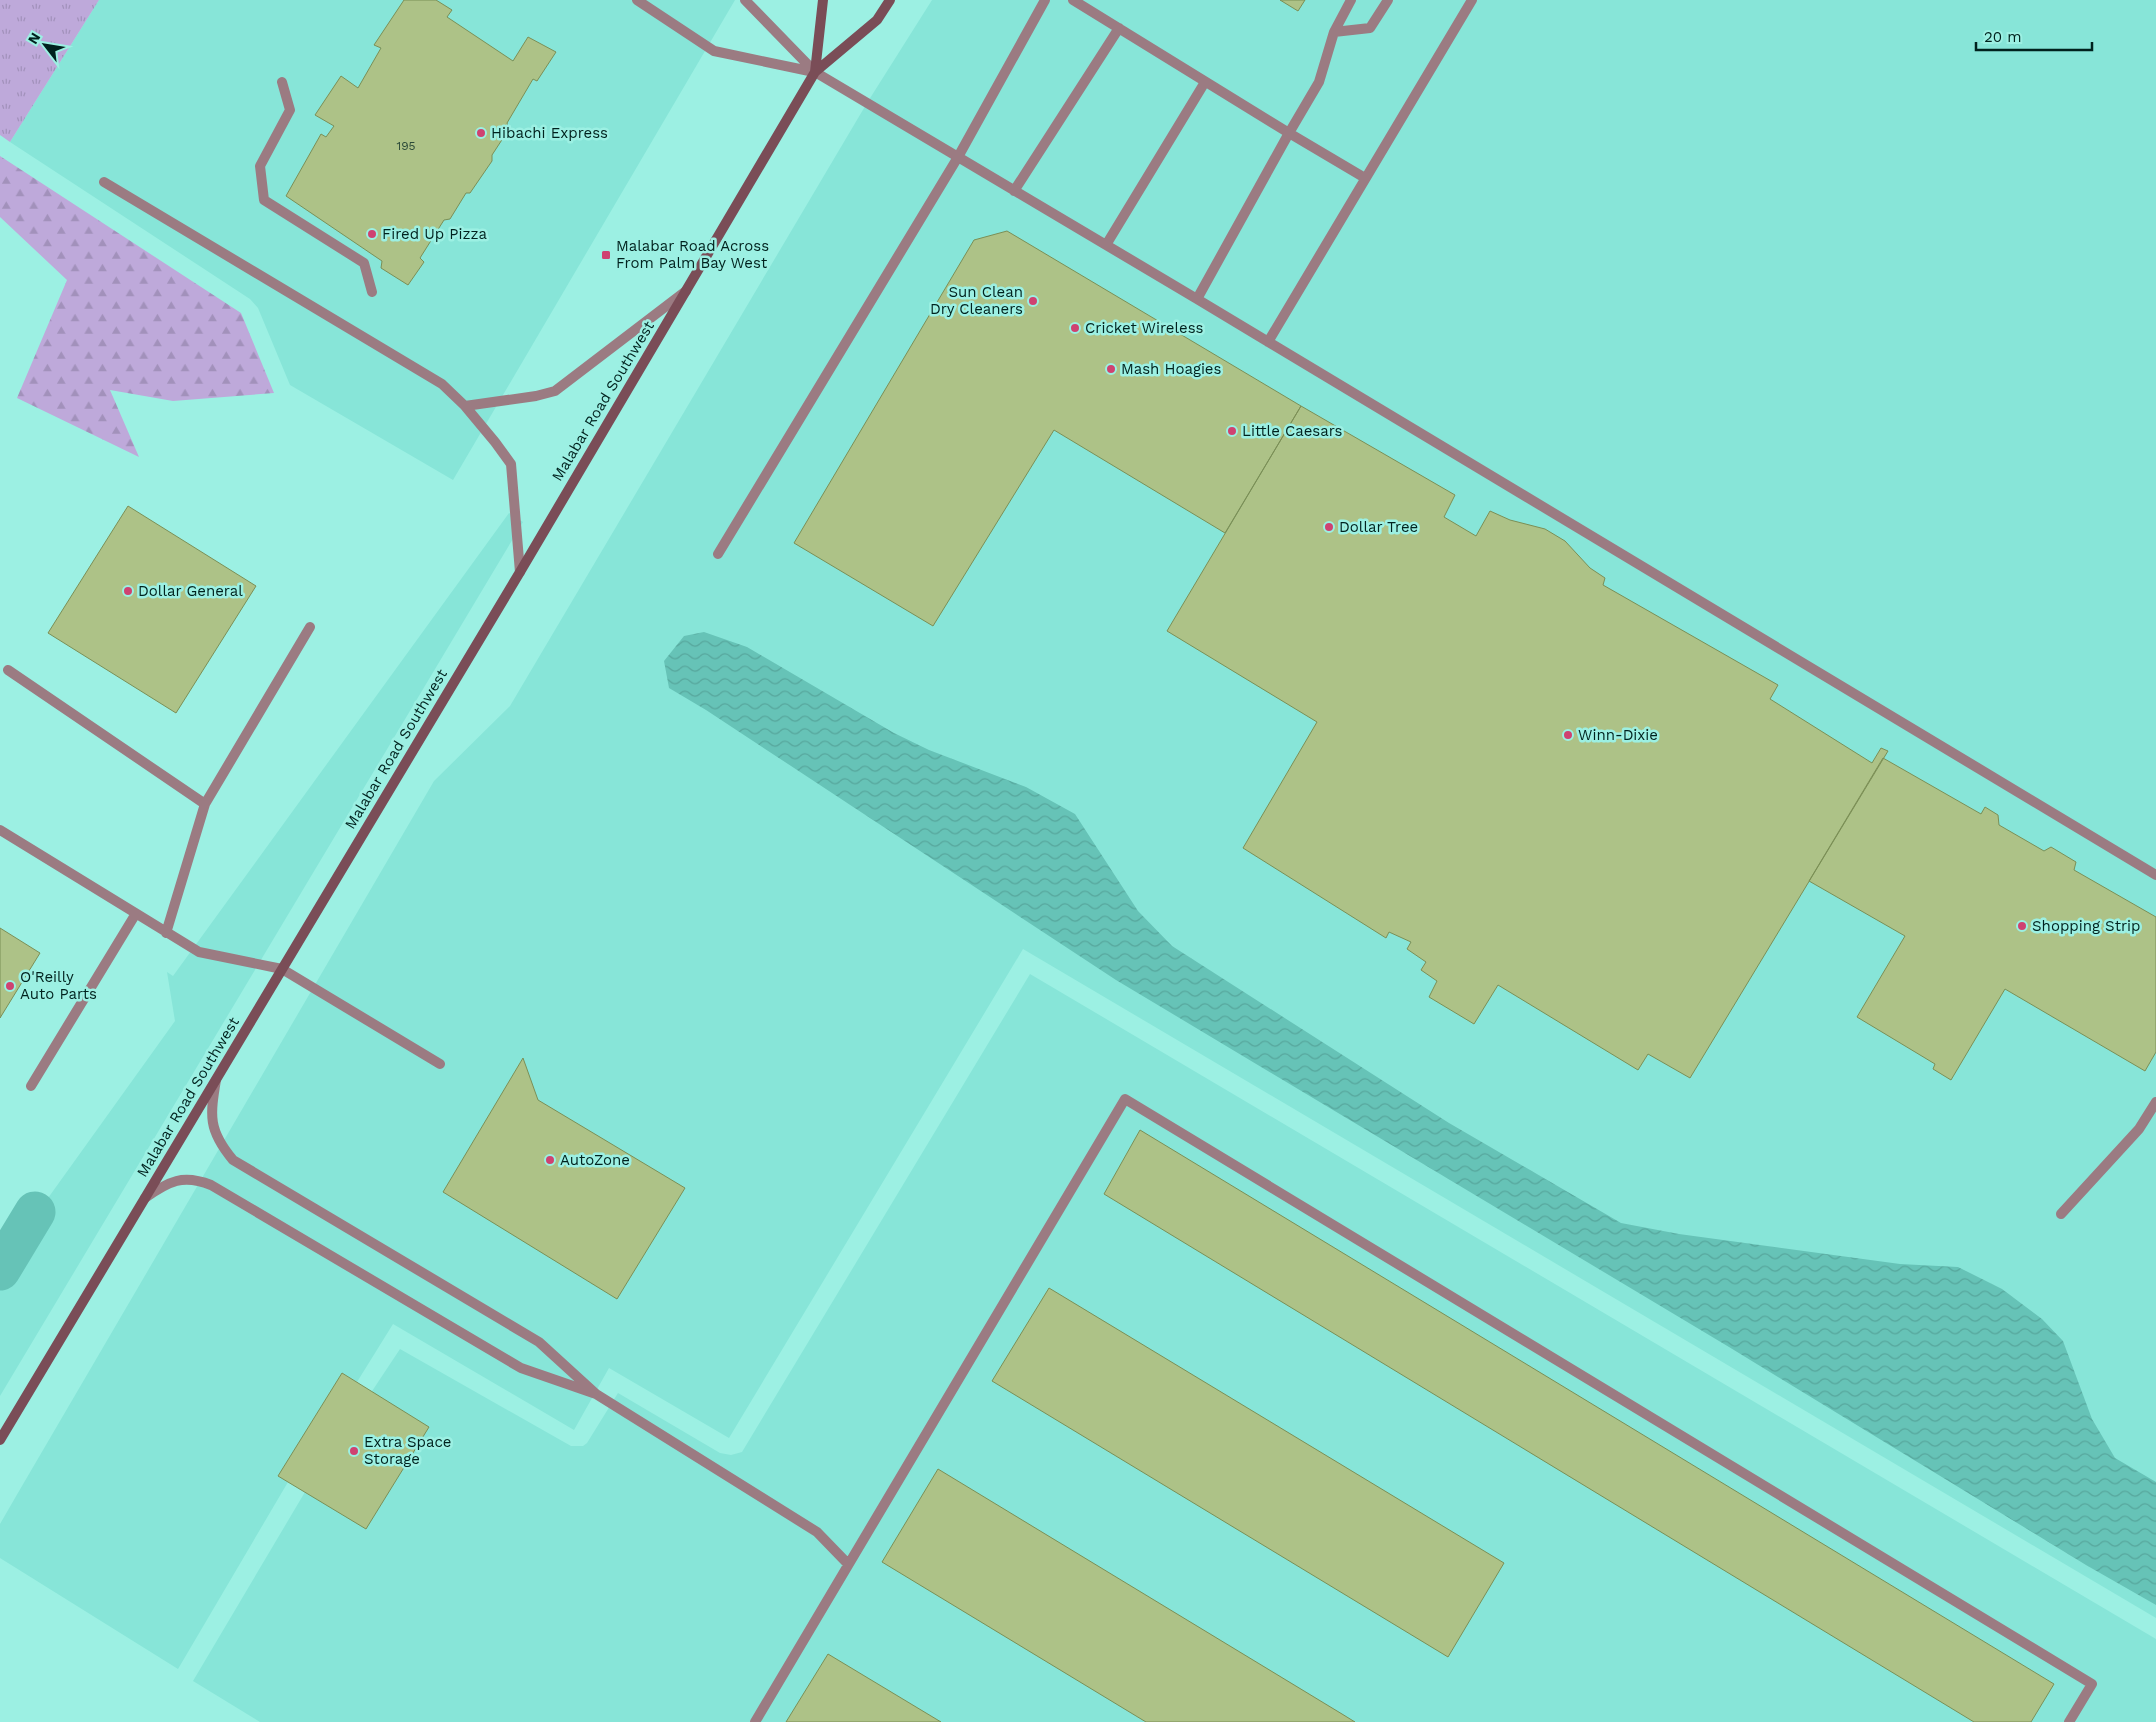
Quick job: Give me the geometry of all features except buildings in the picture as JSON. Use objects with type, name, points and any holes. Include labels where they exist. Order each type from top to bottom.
[{"type":"main road","name":"Malabar Road Southwest","points":[[815,72],[823,0]]},
{"type":"main road","name":"Malabar Road Southwest","points":[[0,1440],[520,572],[815,72],[877,20],[890,0]]},
{"type":"lane","points":[[638,0],[714,51],[815,72]]},
{"type":"lane","points":[[745,0],[815,72],[2156,875]]},
{"type":"lane","points":[[718,554],[958,157],[1045,0]]},
{"type":"lane","points":[[1073,0],[1205,82],[1366,178]]},
{"type":"lane","points":[[1197,299],[1318,82],[1334,32],[1351,0]]},
{"type":"lane","points":[[1334,32],[1370,28],[1388,0]]},
{"type":"lane","points":[[1268,342],[1472,0]]},
{"type":"lane","points":[[1014,190],[1120,28]]},
{"type":"lane","points":[[282,82],[290,110],[260,166],[264,200],[364,263],[372,292]]},
{"type":"lane","points":[[1106,245],[1205,82]]},
{"type":"lane","points":[[104,182],[442,384],[465,406],[511,464],[520,572]]},
{"type":"lane","points":[[465,406],[536,396],[555,390],[686,290]]},
{"type":"lane","points":[[166,933],[205,804],[310,627]]},
{"type":"lane","points":[[8,670],[205,804]]},
{"type":"lane","points":[[0,830],[200,952],[282,969],[440,1064]]},
{"type":"lane","points":[[31,1086],[135,914]]},
{"type":"lane","points":[[216,1078],[211,1109],[213,1130],[222,1147],[233,1160],[539,1342],[596,1394],[817,1532],[848,1564]]},
{"type":"lane","points":[[755,1722],[1125,1099],[2092,1684],[2069,1722]]},
{"type":"lane","points":[[2062,1214],[2139,1129],[2156,1102]]},
{"type":"lane","points":[[145,1198],[162,1186],[176,1180],[197,1180],[211,1185],[521,1368],[596,1394]]},
{"type":"shaded area","points":[[99,0],[735,0],[453,480],[290,385],[258,308],[250,299],[10,142]]},
{"type":"shaded area","points":[[932,0],[2156,0],[2156,1618],[1023,949],[729,1438],[609,1368],[574,1430],[393,1324],[357,1382],[342,1373],[279,1475],[288,1482],[178,1669],[0,1558],[0,1524],[434,781],[510,706],[867,103]]},
{"type":"shaded area","points":[[509,513],[523,522],[0,1396],[0,1265],[175,1021],[167,972],[173,976]]},
{"type":"shaded area","points":[[1030,974],[2156,1639],[2156,1722],[260,1722],[193,1681],[305,1492],[400,1349],[571,1446],[583,1446],[587,1443],[618,1393],[720,1453],[731,1455],[742,1452]]},
{"type":"green space","points":[[0,0],[99,0],[10,142],[0,135]]},
{"type":"green space","points":[[0,156],[241,313],[274,393],[173,401],[110,390],[139,457],[17,398],[67,280],[0,217]]},
{"type":"water","points":[[704,632],[747,647],[894,733],[929,750],[1026,787],[1075,814],[1138,911],[1172,946],[1449,1123],[1621,1223],[1679,1234],[1900,1264],[1958,1267],[2002,1289],[2042,1319],[2063,1341],[2092,1419],[2115,1458],[2156,1482],[2156,1605],[2086,1565],[1729,1347],[1116,980],[706,710],[669,688],[664,661],[684,636]]},
{"type":"waterway","points":[[0,1270],[35,1212]]},
{"type":"place","name":"Hibachi Express","points":[[481,133]]},
{"type":"place","name":"Fired Up Pizza","points":[[372,234]]},
{"type":"place","name":"Malabar Road Across From Palm Bay West","points":[[606,255]]},
{"type":"place","name":"Sun Clean Dry Cleaners","points":[[1033,301]]},
{"type":"place","name":"Cricket Wireless","points":[[1075,328]]},
{"type":"place","name":"Mash Hoagies","points":[[1111,369]]},
{"type":"place","name":"Little Caesars","points":[[1232,431]]},
{"type":"place","name":"Dollar Tree","points":[[1329,527]]},
{"type":"place","name":"Dollar General","points":[[128,591]]},
{"type":"place","name":"Winn-Dixie","points":[[1568,735]]},
{"type":"place","name":"Shopping Strip","points":[[2022,926]]},
{"type":"place","name":"O'Reilly Auto Parts","points":[[10,986]]},
{"type":"place","name":"AutoZone","points":[[550,1160]]},
{"type":"place","name":"Extra Space Storage","points":[[354,1451]]}]
